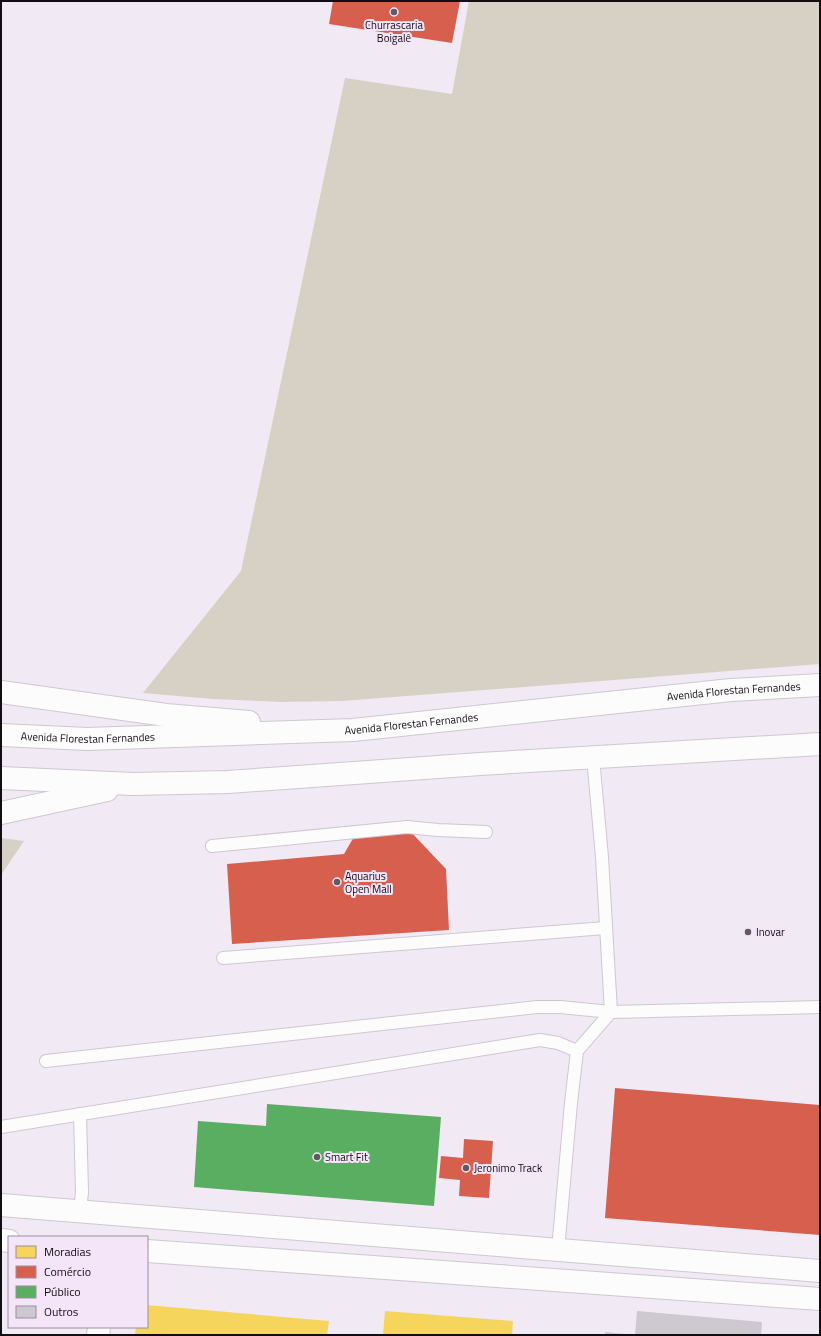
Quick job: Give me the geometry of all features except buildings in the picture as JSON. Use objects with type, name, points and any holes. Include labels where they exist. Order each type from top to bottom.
[{"type":"main road","name":"Avenida Florestan Fernandes","points":[[1,735],[87,739],[354,730],[731,690],[820,685]]},
{"type":"main road","points":[[1,692],[166,715],[354,730]]},
{"type":"main road","points":[[1,778],[133,784],[228,782],[480,764],[820,744]]},
{"type":"main road","points":[[1,813],[133,784]]},
{"type":"main road","points":[[1,1205],[820,1271]]},
{"type":"main road","points":[[148,1251],[820,1299]]},
{"type":"lane","points":[[558,1250],[577,1051],[611,1012],[602,857],[594,757]]},
{"type":"lane","points":[[212,846],[407,827],[486,832]]},
{"type":"lane","points":[[223,958],[605,928]]},
{"type":"lane","points":[[46,1061],[537,1007],[560,1007],[611,1012],[820,1007]]},
{"type":"lane","points":[[1,1127],[540,1040],[558,1043],[577,1051]]},
{"type":"lane","points":[[80,1114],[82,1192],[80,1211]]},
{"type":"shaded area","points":[[469,1],[820,1],[820,664],[342,701],[282,702],[213,699],[143,693],[241,571],[345,78],[452,94]]},
{"type":"shaded area","points":[[1,838],[24,841],[1,875]]},
{"type":"place","name":"Churrascaria Boigalê","points":[[394,12]]},
{"type":"place","name":"Aquarius Open Mall","points":[[337,882]]},
{"type":"place","name":"Inovar","points":[[748,932]]},
{"type":"place","name":"Smart Fit","points":[[317,1157]]},
{"type":"place","name":"Jeronimo Track","points":[[466,1168]]}]
